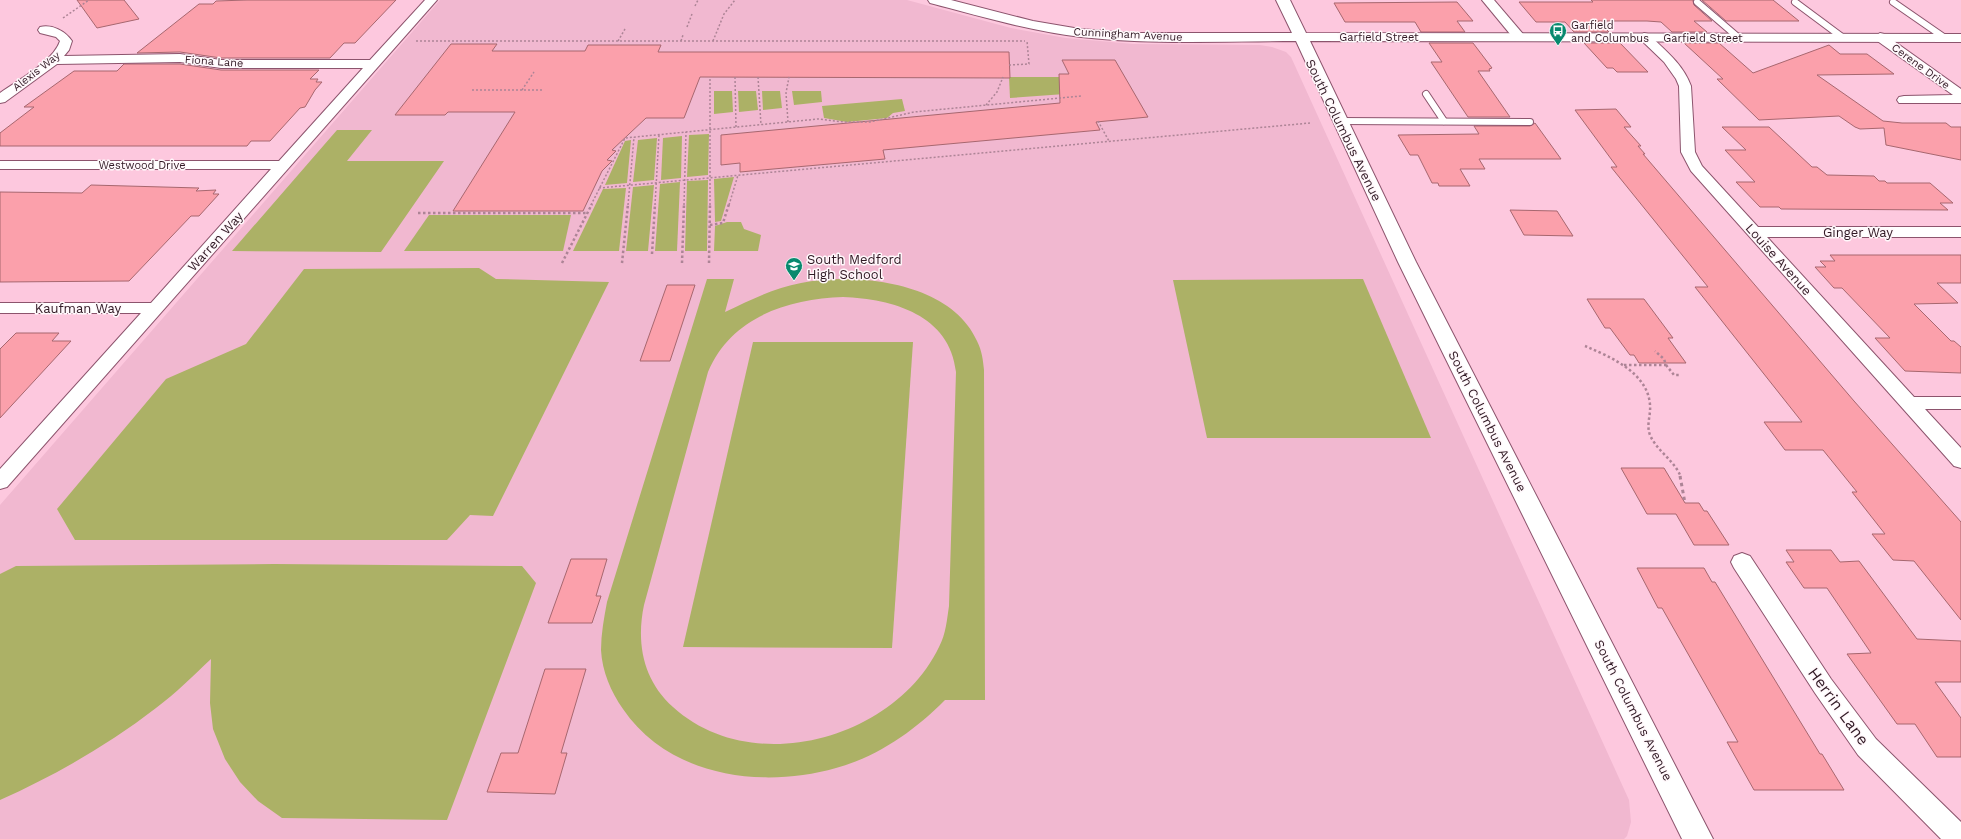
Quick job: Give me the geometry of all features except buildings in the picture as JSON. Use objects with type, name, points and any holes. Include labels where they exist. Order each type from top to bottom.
[{"type":"main road","name":"Cunningham Avenue","points":[[935,0],[1033,25],[1087,34],[1152,38],[1300,37]]},
{"type":"main road","name":"South Columbus Avenue","points":[[1283,0],[1407,262],[1698,839]]},
{"type":"main road","name":"Garfield Street","points":[[1300,37],[1961,38]]},
{"type":"street","name":"Warren Way","points":[[0,482],[431,0]]},
{"type":"street","points":[[1488,0],[1519,37]]},
{"type":"street","name":"Alexis Way","points":[[0,99],[54,60],[63,50],[66,41],[60,34],[44,30]]},
{"type":"street","name":"Cerene Drive","points":[[1880,37],[1961,96]]},
{"type":"street","name":"Louise Avenue","points":[[1644,38],[1677,70],[1683,78],[1685,86],[1688,152],[1690,159],[1708,183],[1755,232],[1961,461]]},
{"type":"street","name":"Fiona Lane","points":[[54,60],[180,58],[221,64],[374,64]]},
{"type":"street","points":[[1904,100],[1961,99]]},
{"type":"street","name":"Westwood Drive","points":[[0,166],[284,164]]},
{"type":"street","name":"Ginger Way","points":[[1755,232],[1961,232]]},
{"type":"street","name":"Kaufman Way","points":[[0,308],[156,308]]},
{"type":"street","points":[[1910,403],[1961,403]]},
{"type":"street","name":"Herrin Lane","points":[[1742,562],[1823,686],[1867,747],[1955,835]]},
{"type":"lane","points":[[1697,2],[1739,38]]},
{"type":"lane","points":[[1795,2],[1842,38]]},
{"type":"lane","points":[[1893,2],[1945,38]]},
{"type":"lane","points":[[1426,94],[1444,121]]},
{"type":"lane","points":[[1340,121],[1530,122]]},
{"type":"path","points":[[63,18],[89,0]]},
{"type":"path","points":[[695,6],[698,0]]},
{"type":"path","points":[[713,41],[724,14],[735,0]]},
{"type":"path","points":[[687,27],[692,14]]},
{"type":"path","points":[[618,41],[625,29]]},
{"type":"path","points":[[680,41],[683,35]]},
{"type":"path","points":[[412,41],[1033,41]]},
{"type":"path","points":[[1010,64],[1029,64],[1027,41]]},
{"type":"path","points":[[522,90],[534,72]]},
{"type":"path","points":[[709,263],[712,130],[710,77]]},
{"type":"path","points":[[735,77],[736,127]]},
{"type":"path","points":[[758,77],[761,125]]},
{"type":"path","points":[[788,122],[786,93],[789,77]]},
{"type":"path","points":[[986,105],[995,97],[1003,77]]},
{"type":"path","points":[[472,90],[543,90]]},
{"type":"path","points":[[562,263],[625,138],[818,119],[845,123],[887,119],[900,114],[914,112],[1081,96]]},
{"type":"path","points":[[1098,121],[1109,141]]},
{"type":"path","points":[[599,188],[1310,123]]},
{"type":"path","points":[[682,263],[686,132]]},
{"type":"path","points":[[652,254],[659,134]]},
{"type":"path","points":[[622,263],[634,137]]},
{"type":"path","points":[[710,225],[723,223],[738,175]]},
{"type":"path","points":[[418,213],[586,213]]},
{"type":"path","points":[[1585,346],[1611,357],[1623,365],[1640,382],[1650,398],[1647,428],[1655,444],[1677,468],[1685,492],[1685,503]]},
{"type":"path","points":[[1655,351],[1666,361],[1666,365],[1674,374],[1680,375]]},
{"type":"path","points":[[1623,365],[1666,365]]},
{"type":"shaded area","name":"South Medford High School","points":[[440,0],[907,0],[1011,28],[1066,38],[1134,44],[1260,45],[1286,52],[1291,57],[1629,800],[1631,822],[1627,836],[1624,839],[0,839],[0,505]]},
{"type":"green space","points":[[1009,77],[1071,77],[1079,93],[1010,98]]},
{"type":"green space","points":[[714,91],[732,91],[733,112],[714,114]]},
{"type":"green space","points":[[738,91],[756,91],[758,110],[739,112]]},
{"type":"green space","points":[[762,91],[780,91],[782,108],[763,110]]},
{"type":"green space","points":[[792,91],[821,91],[822,102],[794,105]]},
{"type":"green space","points":[[902,99],[905,111],[893,113],[887,118],[847,122],[824,118],[822,106]]},
{"type":"green space","points":[[337,130],[372,130],[347,161],[444,161],[381,252],[232,251]]},
{"type":"green space","points":[[709,134],[708,175],[687,177],[689,135]]},
{"type":"green space","points":[[682,136],[681,178],[661,180],[663,138]]},
{"type":"green space","points":[[657,138],[654,180],[633,182],[638,140]]},
{"type":"green space","points":[[631,140],[627,183],[605,185],[625,141]]},
{"type":"green space","points":[[734,177],[721,221],[715,222],[714,179]]},
{"type":"green space","points":[[708,180],[707,251],[685,251],[687,181]]},
{"type":"green space","points":[[680,182],[677,251],[655,251],[660,184]]},
{"type":"green space","points":[[654,185],[648,251],[626,251],[633,187]]},
{"type":"green space","points":[[626,188],[619,251],[573,251],[603,189]]},
{"type":"green space","points":[[429,215],[571,215],[563,251],[404,251]]},
{"type":"green space","points":[[727,222],[741,222],[744,229],[761,235],[758,251],[714,251],[715,226]]},
{"type":"green space","points":[[479,268],[496,279],[609,282],[493,516],[470,515],[447,540],[75,540],[57,509],[166,379],[246,344],[304,269]]},
{"type":"green space","points":[[707,279],[734,279],[725,312],[762,295],[791,285],[823,280],[848,279],[874,281],[900,286],[924,294],[946,306],[964,321],[979,345],[984,370],[985,700],[945,700],[921,722],[895,741],[867,757],[836,768],[807,774],[778,777],[748,776],[719,772],[691,763],[665,750],[642,732],[623,709],[611,688],[603,666],[601,650],[607,602]],"holes":[[[843,297],[862,298],[899,307],[916,314],[931,324],[943,337],[951,352],[956,372],[949,606],[945,632],[939,647],[918,679],[890,705],[856,725],[819,738],[780,744],[742,741],[705,729],[673,707],[655,685],[644,660],[642,647],[641,633],[644,605],[708,372],[718,353],[731,337],[746,325],[782,307],[822,299]]]},
{"type":"green space","points":[[1363,279],[1431,438],[1207,438],[1173,280]]},
{"type":"green space","points":[[753,342],[913,342],[892,648],[683,647]]},
{"type":"green space","points":[[274,564],[522,566],[536,583],[447,820],[282,818],[258,801],[240,782],[225,759],[213,729],[210,703],[211,659],[184,684],[138,722],[61,770],[0,800],[0,574],[16,566]]},
{"type":"place","name":"Garfield and Columbus","points":[[1558,46]]},
{"type":"place","name":"South Medford High School","points":[[794,281]]}]
